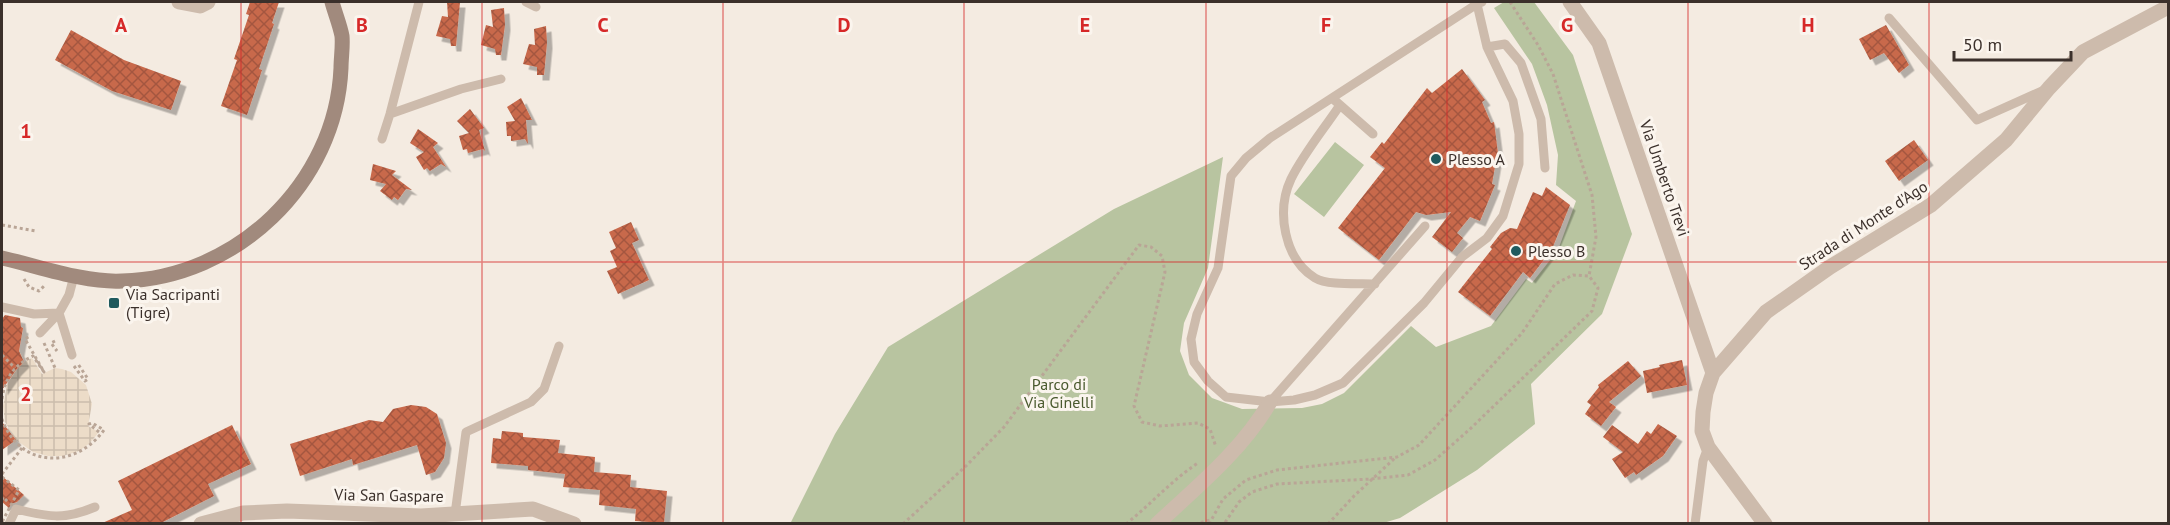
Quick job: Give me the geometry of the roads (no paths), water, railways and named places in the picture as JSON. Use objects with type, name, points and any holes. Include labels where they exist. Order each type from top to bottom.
[{"type":"street","points":[[179,2],[200,6],[208,2]]},
{"type":"street","points":[[2,258],[74,276],[120,282],[159,278],[232,250],[263,227],[293,195],[317,158],[333,118],[340,87],[342,37],[332,2]]},
{"type":"street","name":"Via Umberto Trevi","points":[[1570,2],[1599,43],[1713,373]]},
{"type":"street","name":"Strada di Monte d'Ago","points":[[1765,524],[1708,447],[1702,430],[1706,393],[1713,373],[1766,312],[1830,267],[1931,205],[2006,140],[2049,88],[2083,52],[2169,7]]},
{"type":"street","points":[[1157,524],[1220,466],[1260,419],[1270,402]]},
{"type":"street","name":"Via San Gaspare","points":[[201,524],[243,513],[287,511],[418,520],[455,514],[533,509],[574,524]]},
{"type":"lane","points":[[382,139],[419,2]]},
{"type":"lane","points":[[526,2],[536,7]]},
{"type":"lane","points":[[1480,3],[1487,47],[1513,101],[1519,134],[1519,164],[1503,216],[1487,238],[1462,257],[1424,303],[1343,383],[1315,395],[1294,400],[1270,402],[1226,397],[1208,381],[1194,362],[1191,339],[1197,314],[1218,268],[1231,176],[1246,158],[1270,138],[1480,3]]},
{"type":"lane","points":[[1889,18],[1977,120],[2049,88]]},
{"type":"lane","points":[[1487,47],[1505,44],[1521,63],[1541,119],[1545,168]]},
{"type":"lane","points":[[390,114],[461,89],[501,79]]},
{"type":"lane","points":[[1332,98],[1373,134]]},
{"type":"lane","points":[[1340,105],[1291,179],[1283,202],[1285,228],[1294,259],[1316,280],[1375,284]]},
{"type":"lane","points":[[1270,402],[1425,226]]},
{"type":"lane","points":[[40,333],[59,313],[69,295],[74,276]]},
{"type":"lane","points":[[2,307],[34,314],[59,313]]},
{"type":"lane","points":[[59,313],[72,355]]},
{"type":"lane","points":[[455,514],[466,432],[531,402],[538,396],[544,389],[560,346]]},
{"type":"lane","points":[[1695,524],[1703,461],[1708,447]]},
{"type":"lane","points":[[9,524],[16,509],[57,517],[76,516],[96,507]]},
{"type":"place","name":"Plesso A","points":[[1436,159]]},
{"type":"place","name":"Plesso B","points":[[1516,251]]},
{"type":"place","name":"Via Sacripanti (Tigre)","points":[[114,303]]},
{"type":"park label","name":"Parco di Via Ginelli","points":[[1059,393]]}]
